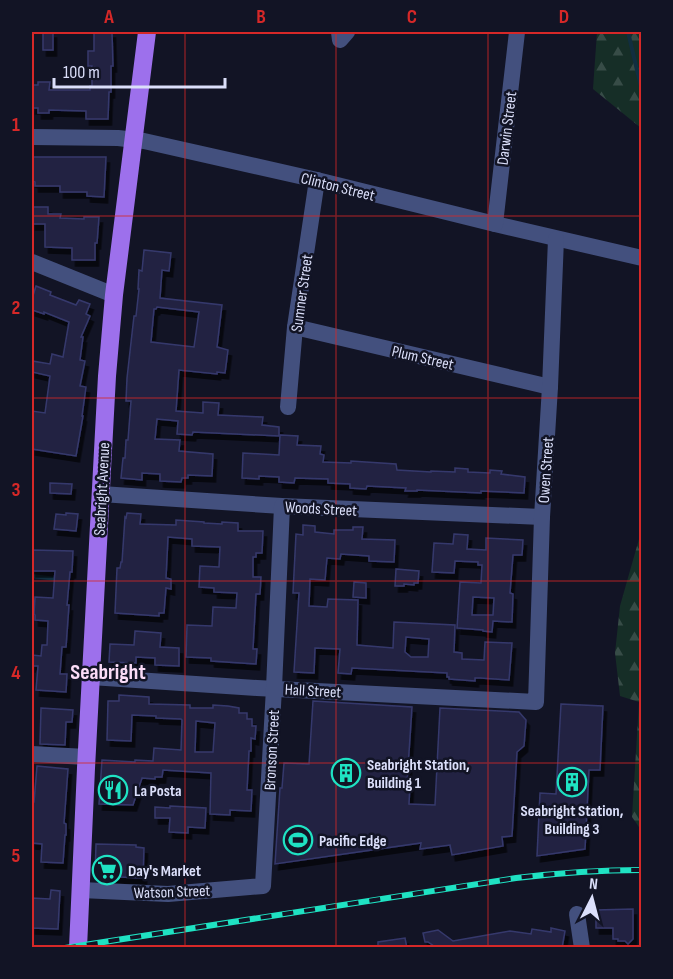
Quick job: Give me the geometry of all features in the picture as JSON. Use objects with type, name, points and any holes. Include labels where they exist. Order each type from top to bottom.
[{"type":"main road","name":"Seabright Avenue","points":[[78,948],[107,376],[114,295],[147,32]]},
{"type":"street","points":[[339,32],[340,40],[348,32]]},
{"type":"street","name":"Darwin Street","points":[[495,225],[517,32]]},
{"type":"street","name":"Clinton Street","points":[[32,137],[114,138],[144,141],[642,258]]},
{"type":"street","name":"Sumner Street","points":[[288,407],[296,327],[316,180]]},
{"type":"street","name":"Owen Street","points":[[536,702],[542,517],[556,239]]},
{"type":"street","points":[[32,262],[114,295]]},
{"type":"street","name":"Plum Street","points":[[296,327],[550,387]]},
{"type":"street","name":"Woods Street","points":[[101,494],[282,506],[542,517]]},
{"type":"street","name":"Bronson Street","points":[[263,886],[282,506]]},
{"type":"street","name":"Hall Street","points":[[91,677],[536,702]]},
{"type":"street","points":[[32,754],[86,757]]},
{"type":"street","name":"Watson Street","points":[[81,890],[168,894],[263,886]]},
{"type":"street","points":[[577,914],[582,948]]},
{"type":"green space","points":[[597,32],[641,32],[641,128],[593,89]]},
{"type":"green space","points":[[641,532],[642,830],[632,817],[639,702],[620,696],[615,653],[620,606]]},
{"type":"building","points":[[43,32],[53,32],[53,50],[43,50]]},
{"type":"building","points":[[94,32],[112,32],[113,66],[111,66],[108,119],[86,119],[86,111],[49,110],[49,113],[38,113],[38,108],[32,108],[33,85],[38,85],[38,82],[50,82],[49,90],[90,90],[92,66],[88,66],[88,51],[94,51]]},
{"type":"building","points":[[32,157],[106,157],[104,197],[87,196],[87,192],[60,192],[60,186],[35,186],[35,182],[32,181]]},
{"type":"building","points":[[32,207],[48,207],[48,214],[61,214],[60,218],[99,217],[95,260],[72,260],[72,248],[45,247],[45,224],[32,224]]},
{"type":"building","points":[[144,250],[171,253],[169,271],[162,270],[160,298],[222,305],[217,347],[228,350],[225,373],[179,370],[176,411],[203,413],[203,402],[219,403],[218,415],[263,417],[262,425],[279,427],[279,436],[193,432],[192,435],[177,434],[178,421],[157,419],[155,439],[180,440],[179,451],[213,454],[212,476],[188,475],[188,478],[182,478],[181,482],[160,481],[160,474],[142,473],[142,480],[121,478],[126,440],[128,440],[131,401],[126,401],[127,378],[139,289],[139,270],[142,271]],"holes":[[[157,307],[199,312],[194,347],[151,342],[154,309]]]},
{"type":"building","points":[[36,286],[51,292],[50,295],[76,305],[79,300],[90,304],[86,314],[90,316],[81,337],[83,337],[80,360],[85,361],[80,386],[86,387],[76,456],[32,449],[32,411],[45,413],[50,376],[32,372],[32,361],[50,364],[52,354],[63,357],[69,322],[32,310],[32,299]]},
{"type":"building","points":[[280,435],[298,436],[297,445],[321,446],[320,454],[324,455],[323,462],[396,464],[397,470],[431,472],[455,472],[455,468],[468,469],[468,472],[502,471],[501,474],[525,477],[524,493],[405,491],[406,488],[367,486],[366,489],[350,488],[350,484],[328,483],[328,479],[295,478],[294,483],[279,482],[279,477],[242,478],[243,453],[279,455]]},
{"type":"building","points":[[50,483],[72,484],[71,494],[50,493]]},
{"type":"building","points":[[66,513],[78,514],[76,531],[54,529],[56,514],[66,515]]},
{"type":"building","points":[[127,513],[141,514],[140,524],[176,525],[176,520],[222,524],[222,522],[238,523],[238,531],[263,531],[262,553],[256,553],[256,557],[253,557],[253,577],[261,577],[260,594],[256,594],[253,649],[257,649],[256,664],[186,657],[187,625],[212,626],[213,607],[236,608],[237,593],[214,592],[214,588],[199,587],[200,566],[219,567],[220,547],[192,546],[192,539],[168,537],[166,578],[171,579],[171,589],[166,588],[164,613],[159,613],[159,616],[115,613],[117,568],[120,568],[122,562]]},
{"type":"building","points":[[303,525],[315,526],[315,532],[334,534],[334,530],[353,530],[353,527],[363,527],[362,539],[395,540],[394,562],[369,561],[369,556],[341,554],[340,559],[327,558],[325,580],[310,579],[309,606],[327,607],[328,599],[358,600],[357,645],[393,648],[394,622],[455,625],[454,652],[462,653],[462,659],[484,660],[485,642],[512,643],[509,680],[475,678],[475,681],[449,679],[447,673],[352,668],[351,674],[338,673],[340,649],[315,648],[314,673],[294,672],[299,593],[293,593],[296,534],[303,535]],"holes":[[[406,637],[429,639],[428,657],[411,657],[405,652]]]},
{"type":"building","points":[[454,534],[468,535],[467,549],[486,550],[486,538],[523,540],[522,555],[513,555],[510,593],[513,594],[512,622],[493,621],[492,632],[457,628],[460,582],[481,583],[482,565],[478,565],[478,562],[455,561],[454,573],[432,572],[434,543],[453,544]],"holes":[[[473,597],[494,598],[493,615],[472,615]]]},
{"type":"building","points":[[32,550],[73,551],[67,605],[69,605],[66,647],[62,647],[60,674],[67,674],[66,692],[36,690],[38,666],[32,666],[32,655],[41,656],[42,645],[47,645],[48,621],[35,620],[35,597],[53,598],[55,571],[32,571]]},
{"type":"building","points":[[396,569],[419,571],[418,583],[395,586]]},
{"type":"building","points":[[354,582],[366,583],[366,598],[353,597]]},
{"type":"building","points":[[135,631],[161,633],[160,647],[179,648],[179,666],[155,665],[155,658],[136,657],[136,663],[109,662],[110,644],[134,645]]},
{"type":"building","points":[[119,695],[149,697],[149,704],[190,705],[190,708],[228,706],[239,708],[239,713],[247,713],[247,719],[252,719],[252,726],[256,726],[255,739],[251,738],[251,751],[249,751],[247,790],[252,790],[251,811],[230,810],[230,815],[210,814],[211,773],[163,770],[162,777],[142,778],[133,805],[99,804],[102,760],[153,761],[154,748],[181,750],[181,719],[132,715],[131,741],[107,740],[108,701],[119,701]],"holes":[[[196,721],[215,723],[213,752],[195,752]]]},
{"type":"building","points":[[313,701],[412,707],[407,783],[410,783],[409,804],[435,805],[440,708],[519,712],[526,720],[524,746],[517,752],[512,836],[502,837],[503,846],[452,855],[450,845],[420,849],[421,843],[275,864],[284,763],[309,764]]},
{"type":"building","name":"Seabright Station, Building 3","points":[[561,704],[603,706],[600,770],[589,770],[585,849],[537,856],[540,793],[556,794]]},
{"type":"building","points":[[41,708],[73,710],[72,722],[66,722],[65,745],[40,744]]},
{"type":"building","points":[[37,766],[68,769],[63,863],[41,862],[42,844],[32,843],[32,802],[34,802]]},
{"type":"building","points":[[170,806],[206,808],[205,828],[188,827],[188,833],[169,832],[170,818],[155,818],[155,807],[170,808]]},
{"type":"building","points":[[96,844],[136,845],[136,847],[144,848],[143,878],[95,876]]},
{"type":"building","points":[[51,890],[60,891],[58,929],[32,928],[32,898],[50,899]]},
{"type":"building","points":[[633,909],[633,939],[628,944],[625,941],[613,939],[613,928],[596,928],[596,910]]},
{"type":"building","points":[[551,928],[565,931],[562,948],[437,948],[425,942],[423,933],[438,930],[453,941],[510,931],[531,934],[532,929],[551,932]]},
{"type":"building","points":[[405,938],[407,948],[378,948],[378,942]]},
{"type":"waterway","points":[[628,32],[642,91]]},
{"type":"waterway","points":[[32,576],[57,579]]},
{"type":"railway","points":[[65,948],[516,878],[579,872],[642,870]]},
{"type":"place","name":"Seabright Station, Building 1","points":[[346,773]]},
{"type":"place","name":"Seabright Station, Building 3","points":[[572,782]]},
{"type":"place","name":"La Posta","points":[[113,790]]},
{"type":"place","name":"Pacific Edge","points":[[298,840]]},
{"type":"place","name":"Day's Market","points":[[107,870]]},
{"type":"district","name":"Seabright","points":[[108,671]]}]
